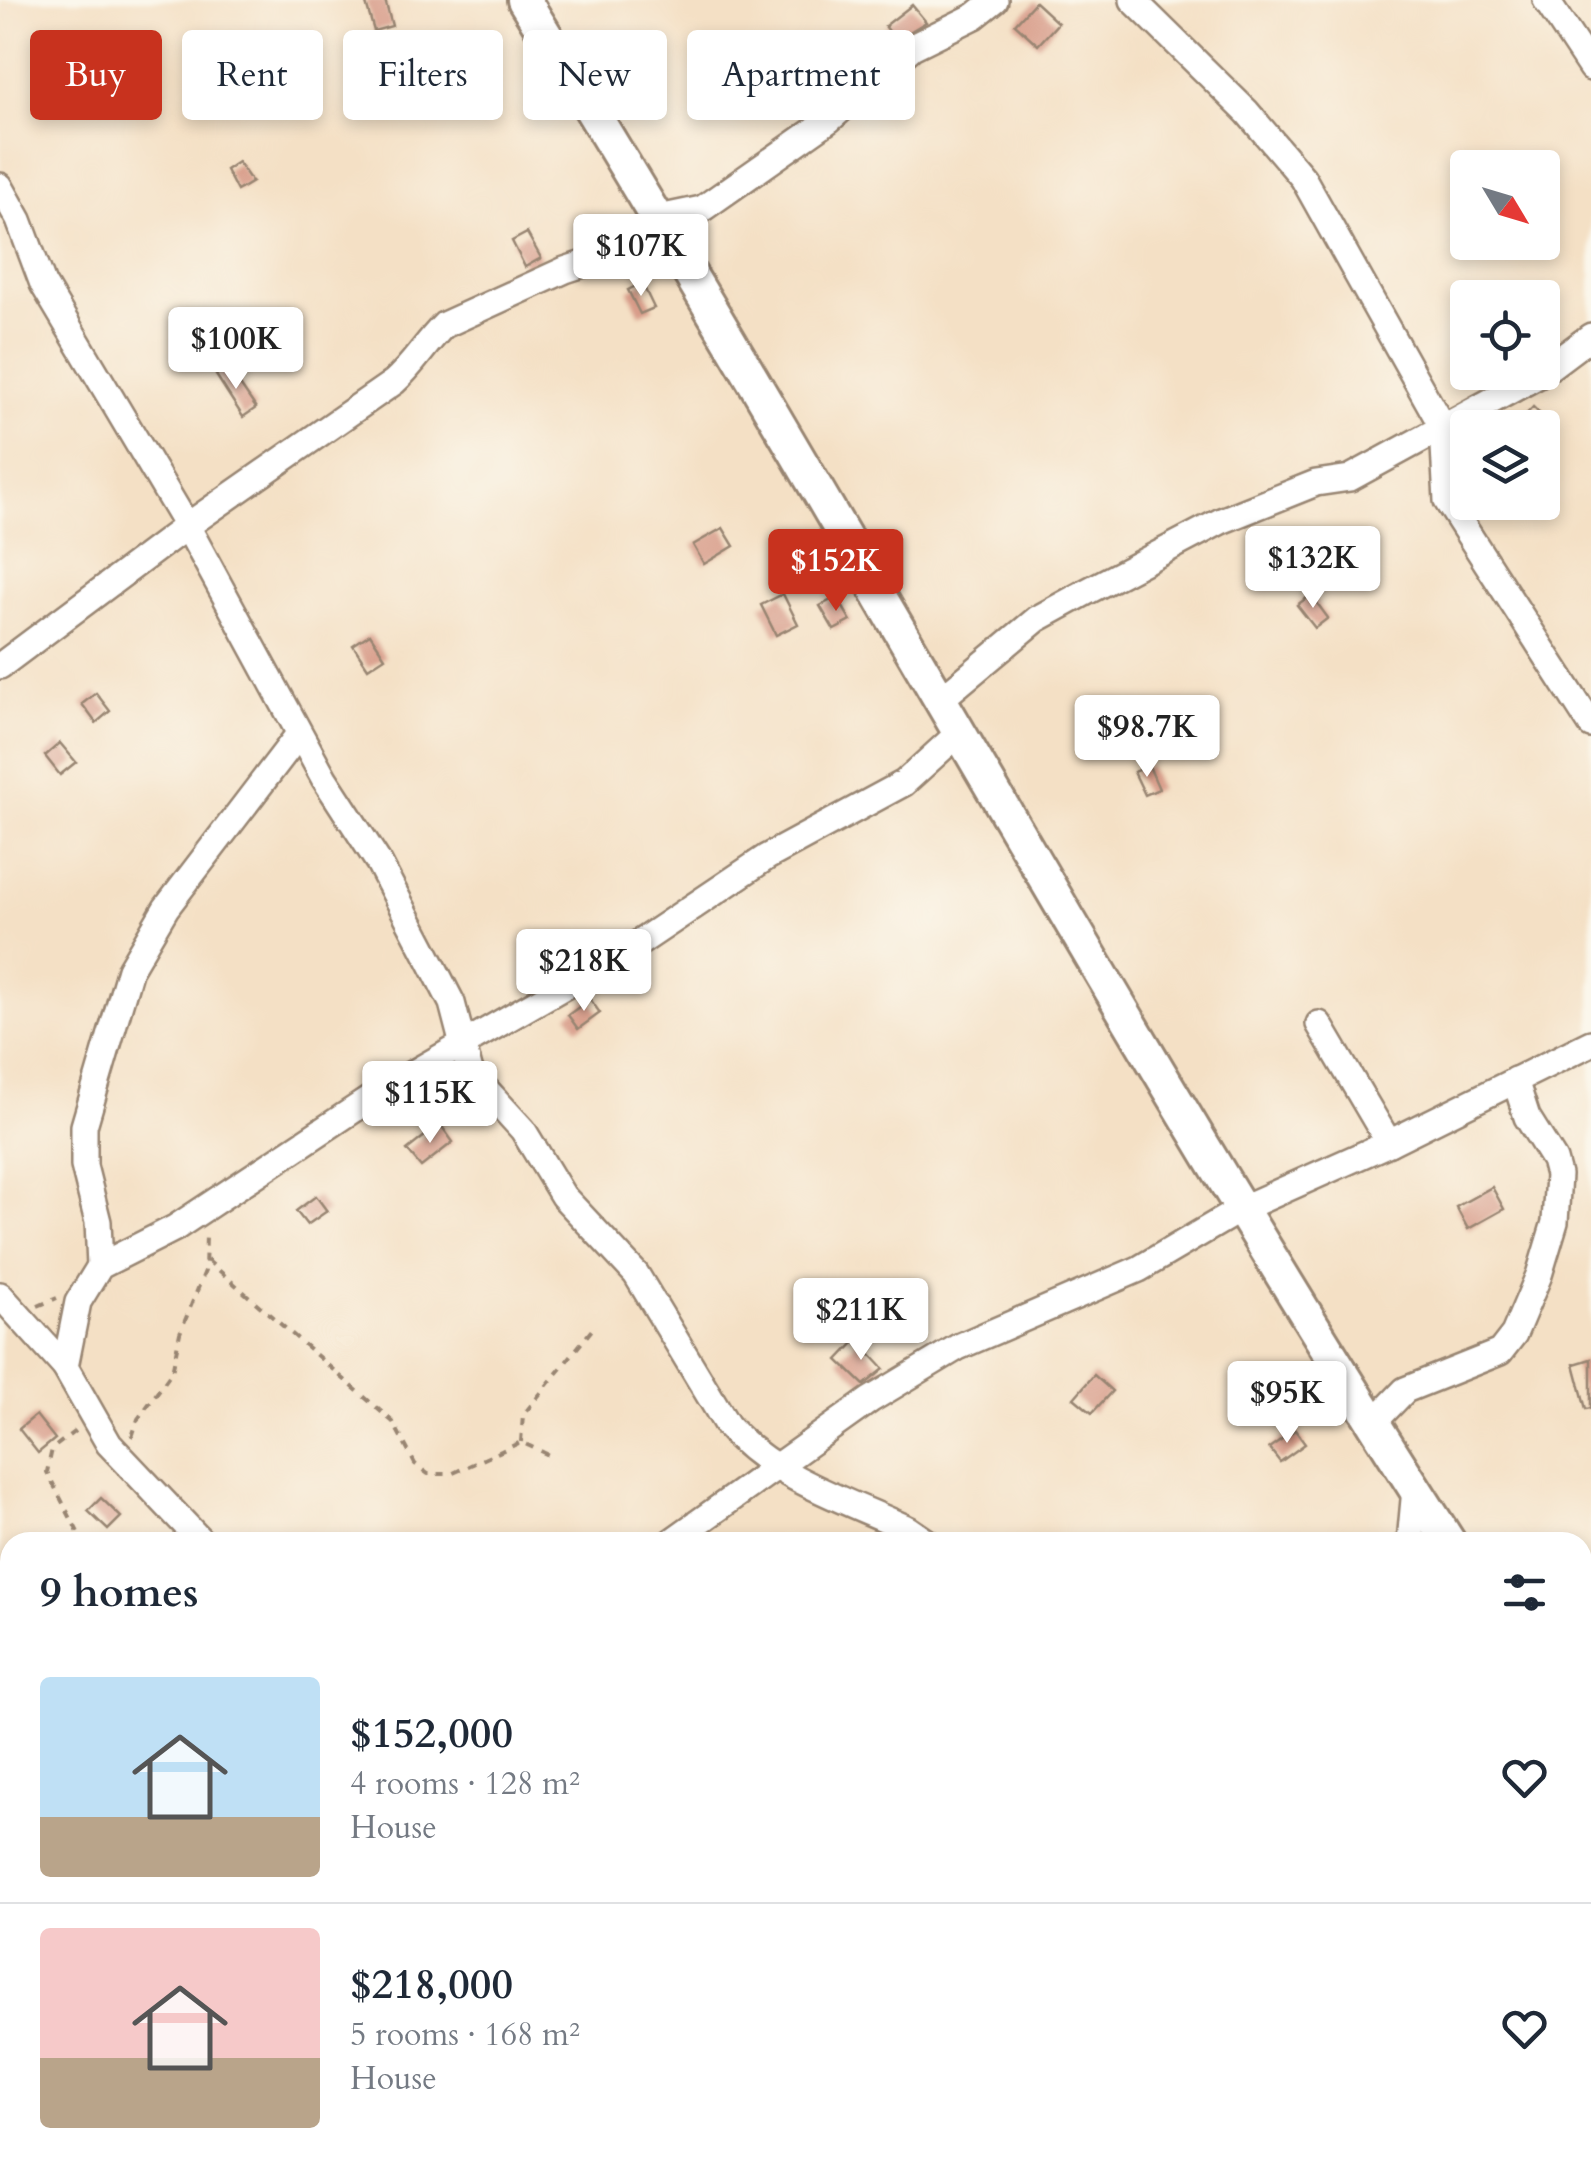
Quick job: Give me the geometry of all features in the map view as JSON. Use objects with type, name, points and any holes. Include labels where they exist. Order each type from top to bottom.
[{"type":"main road","points":[[524,0],[658,218],[1240,1208],[1443,1532]]},
{"type":"street","points":[[0,666],[186,526],[394,382],[421,358],[429,340],[444,326],[565,270],[620,252],[658,218],[702,209],[828,120],[898,58],[995,0]]},
{"type":"street","points":[[1132,0],[1247,112],[1303,178],[1444,428],[1447,501],[1591,725]]},
{"type":"street","points":[[1546,0],[1591,68]]},
{"type":"street","points":[[0,186],[19,220],[43,284],[186,526],[299,734],[388,880],[452,1003],[470,1072],[522,1130],[563,1196],[636,1274],[727,1426],[744,1446],[773,1466],[913,1532]]},
{"type":"street","points":[[941,699],[1037,619],[1221,521],[1316,483],[1350,478],[1539,375],[1591,336]]},
{"type":"street","points":[[94,1273],[217,1202],[277,1158],[462,1044],[636,945],[767,857],[904,782],[960,732]]},
{"type":"street","points":[[65,1367],[68,1336],[94,1273],[98,1222],[84,1166],[84,1126],[130,969],[166,908],[299,734]]},
{"type":"street","points":[[1320,1024],[1389,1142]]},
{"type":"street","points":[[684,1532],[773,1466],[958,1347],[1139,1269],[1240,1208],[1389,1142],[1591,1042]]},
{"type":"street","points":[[1374,1423],[1405,1390],[1500,1352],[1514,1334],[1539,1275],[1555,1222],[1558,1175],[1554,1160],[1527,1116],[1514,1080]]},
{"type":"street","points":[[7,1303],[65,1367],[92,1421],[193,1532]]},
{"type":"street","points":[[1411,1532],[1415,1489]]},
{"type":"path","points":[[134,1470],[133,1428],[172,1372],[180,1333],[207,1260],[206,1235],[217,1202]]},
{"type":"path","points":[[207,1260],[393,1422],[416,1464],[428,1474],[451,1474],[521,1442],[555,1458]]},
{"type":"path","points":[[7,1303],[48,1303],[94,1273]]},
{"type":"path","points":[[521,1442],[523,1415],[595,1326]]},
{"type":"path","points":[[78,1532],[55,1490],[47,1460],[65,1438],[92,1421]]},
{"type":"building","points":[[365,0],[385,0],[392,26],[374,30]]},
{"type":"building","points":[[1035,2],[1058,23],[1038,45],[1015,24]]},
{"type":"building","points":[[912,5],[926,22],[913,30],[888,30],[885,26]]},
{"type":"building","points":[[238,162],[252,182],[237,191],[226,170]]},
{"type":"building","points":[[527,233],[541,258],[525,267],[512,241]]},
{"type":"building","points":[[642,283],[654,308],[640,314],[628,290]]},
{"type":"building","points":[[228,367],[256,408],[243,417],[216,375]]},
{"type":"building","points":[[723,528],[734,546],[704,564],[693,545]]},
{"type":"building","points":[[1335,535],[1350,553],[1327,573],[1312,555]]},
{"type":"building","points":[[783,594],[798,624],[776,635],[761,605]]},
{"type":"building","points":[[1311,595],[1328,618],[1315,628],[1297,605]]},
{"type":"building","points":[[837,597],[851,621],[834,630],[820,606]]},
{"type":"building","points":[[370,634],[385,657],[368,668],[353,645]]},
{"type":"building","points":[[96,693],[110,711],[96,723],[82,704]]},
{"type":"building","points":[[60,743],[76,762],[60,775],[45,756]]},
{"type":"building","points":[[1149,766],[1159,789],[1145,795],[1134,772]]},
{"type":"building","points":[[590,999],[600,1013],[578,1029],[568,1015]]},
{"type":"building","points":[[440,1124],[453,1142],[421,1167],[407,1150]]},
{"type":"building","points":[[1492,1187],[1504,1209],[1468,1229],[1456,1207]]},
{"type":"building","points":[[316,1196],[327,1211],[307,1225],[296,1211]]},
{"type":"building","points":[[857,1340],[884,1369],[864,1385],[838,1360]]},
{"type":"building","points":[[1591,1359],[1591,1408],[1586,1409],[1574,1364]]},
{"type":"building","points":[[1094,1375],[1112,1391],[1092,1413],[1074,1398]]},
{"type":"building","points":[[36,1415],[55,1439],[38,1453],[19,1429]]},
{"type":"building","points":[[1295,1430],[1305,1444],[1280,1462],[1269,1448]]},
{"type":"building","points":[[101,1498],[121,1517],[108,1530],[88,1511]]}]
